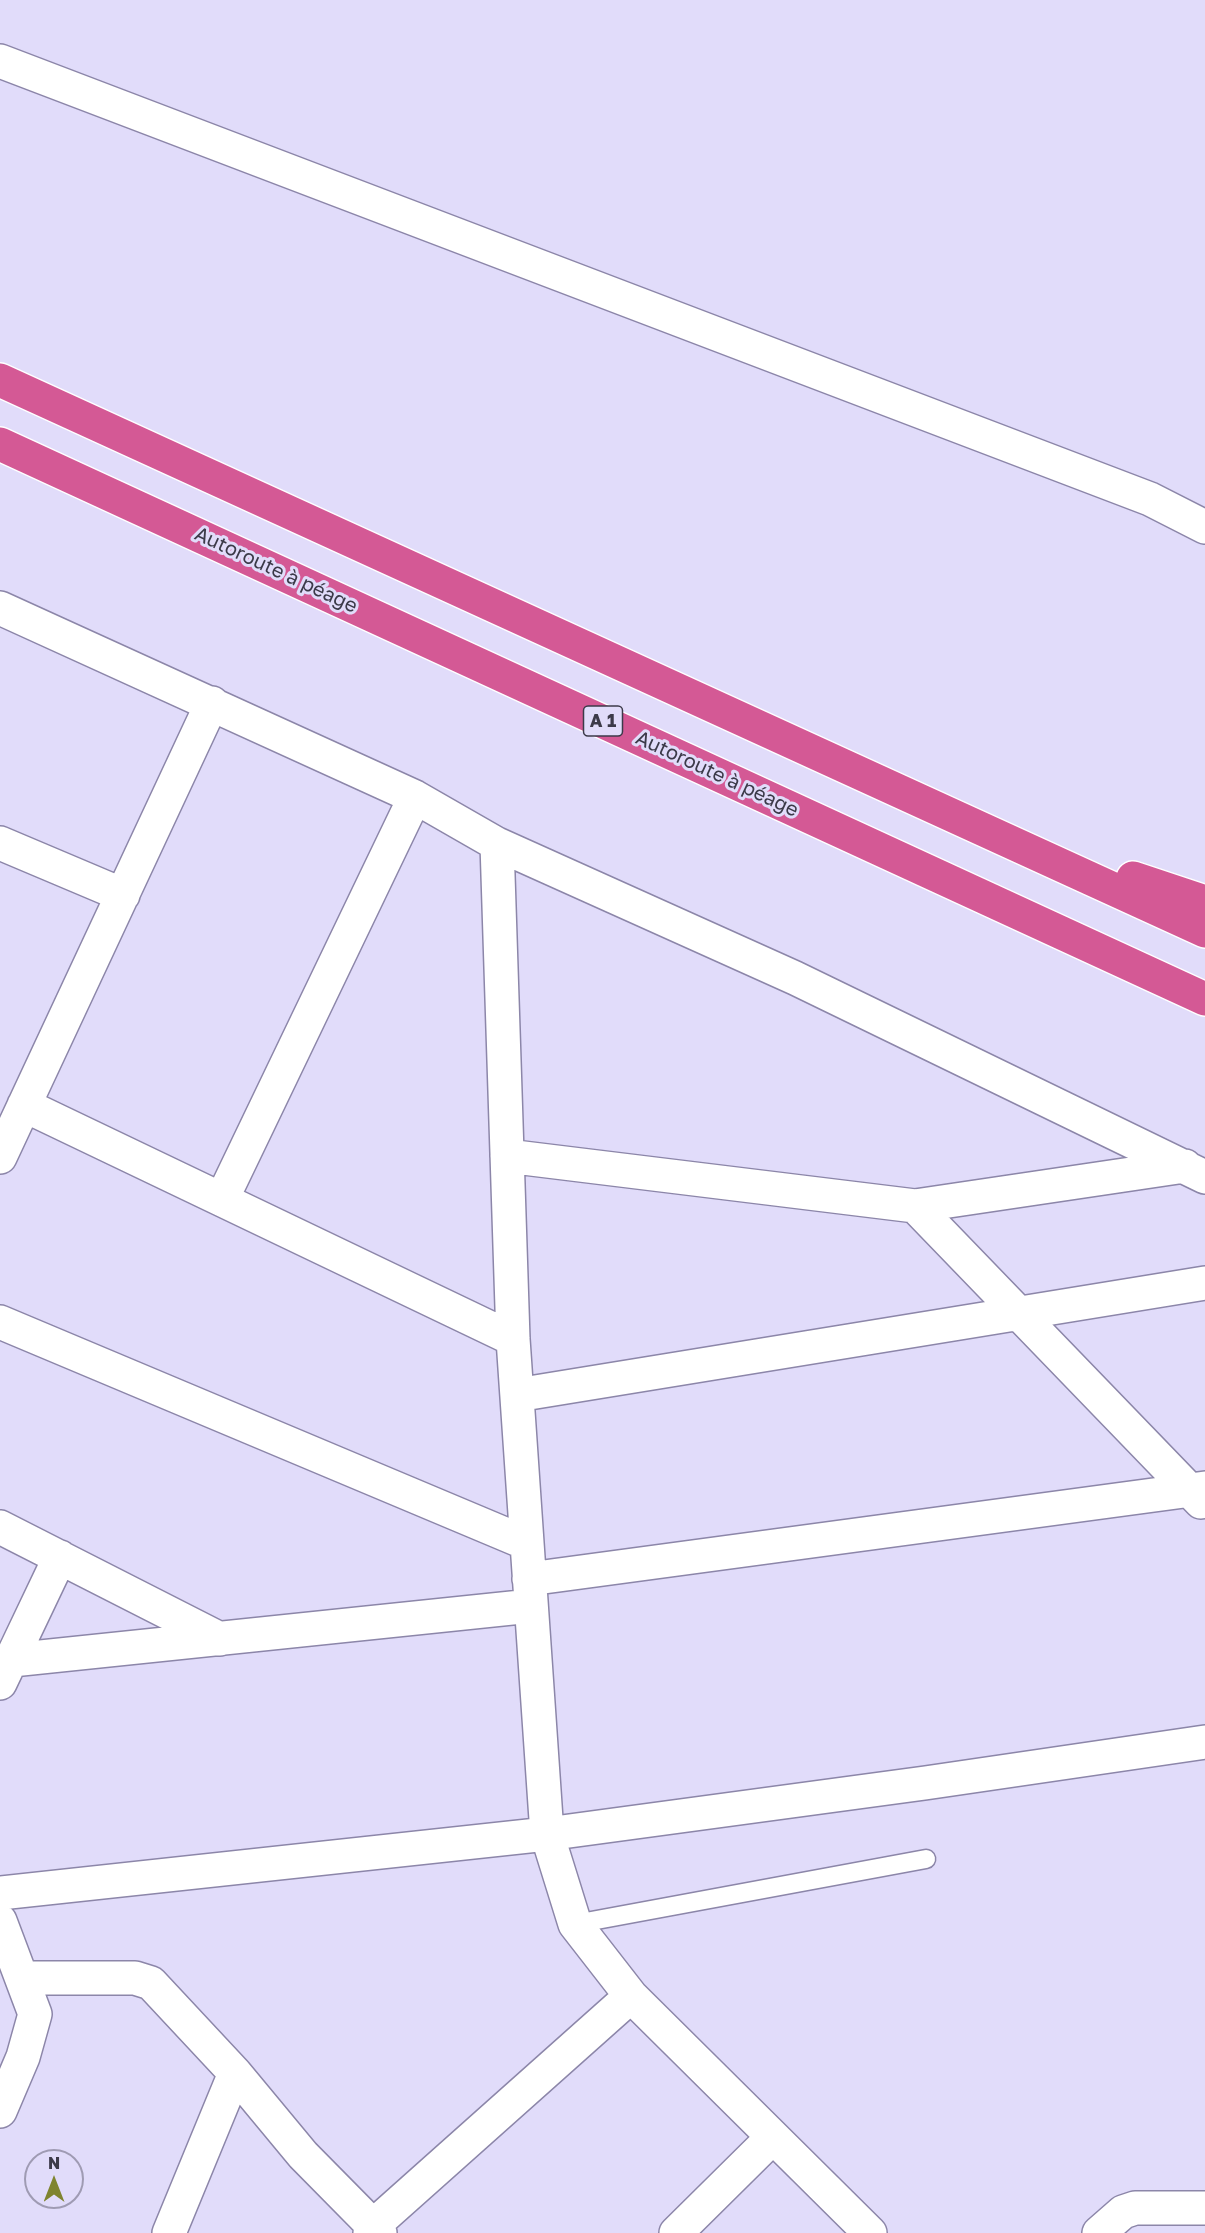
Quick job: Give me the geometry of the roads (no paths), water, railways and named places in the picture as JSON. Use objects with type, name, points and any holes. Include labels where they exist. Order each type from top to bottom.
[{"type":"highway","points":[[0,380],[1205,931]]},
{"type":"highway","name":"Autoroute à péage","points":[[0,444],[1205,999]]},
{"type":"highway","points":[[993,833],[1205,902]]},
{"type":"highway","points":[[1065,934],[1205,1017]]},
{"type":"street","points":[[0,61],[1139,494],[1205,527]]},
{"type":"street","points":[[0,608],[415,797],[497,844],[795,978],[1195,1172]]},
{"type":"street","points":[[0,1157],[212,703]]},
{"type":"street","points":[[222,1199],[415,797]]},
{"type":"street","points":[[0,843],[123,895]]},
{"type":"street","points":[[497,844],[513,1339],[547,1834],[575,1924],[631,1996],[870,2233]]},
{"type":"street","points":[[24,1106],[513,1339]]},
{"type":"street","points":[[507,1156],[915,1206],[1195,1172]]},
{"type":"street","points":[[915,1206],[1200,1495]]},
{"type":"street","points":[[517,1395],[1205,1283]]},
{"type":"street","points":[[0,1322],[526,1543]]},
{"type":"street","points":[[6,1671],[1200,1495]]},
{"type":"street","points":[[0,1527],[220,1639]]},
{"type":"street","points":[[6,1671],[60,1557]]},
{"type":"street","points":[[0,1893],[547,1834],[925,1783],[1205,1742]]},
{"type":"street","points":[[0,1922],[34,2014],[23,2057],[0,2111]]},
{"type":"street","points":[[22,1978],[135,1977],[151,1983],[235,2073],[303,2155],[374,2231],[631,1996]]},
{"type":"street","points":[[169,2233],[235,2073]]},
{"type":"street","points":[[676,2233],[773,2137]]},
{"type":"street","points":[[1099,2233],[1123,2212],[1135,2208],[1205,2208]]},
{"type":"lane","points":[[575,1924],[926,1859]]}]
